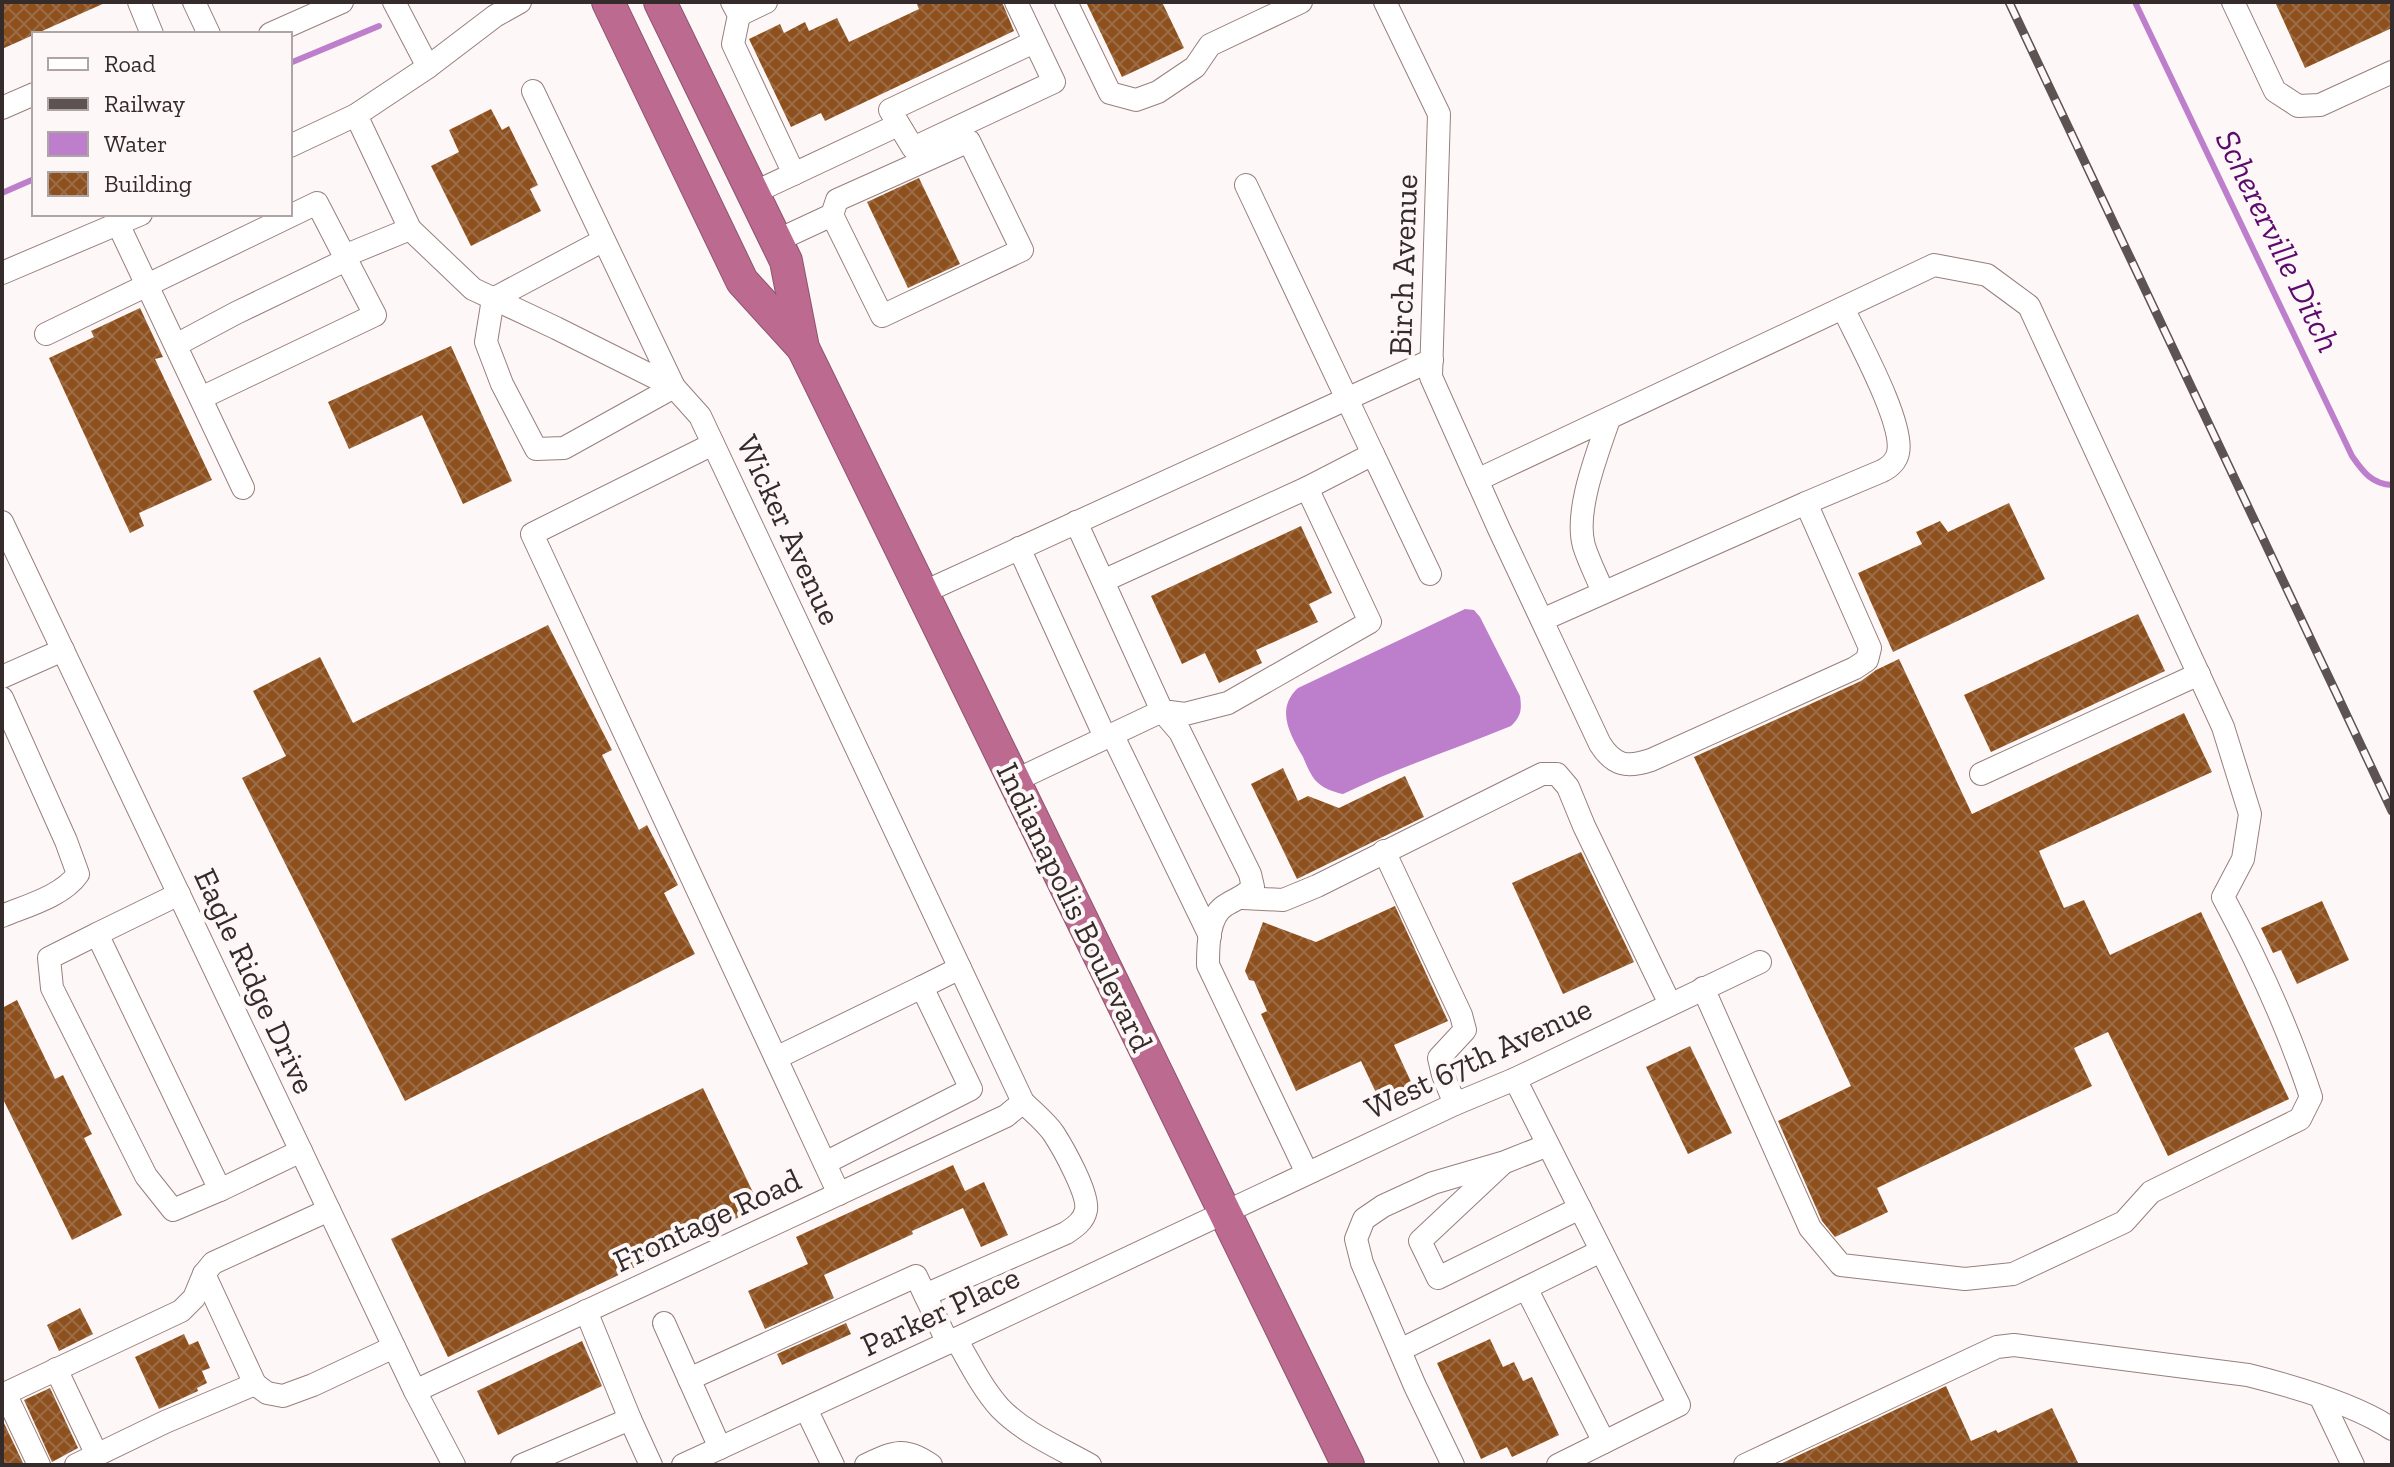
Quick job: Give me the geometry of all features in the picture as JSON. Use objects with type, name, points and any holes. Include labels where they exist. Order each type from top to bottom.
[{"type":"highway","name":"Indianapolis Boulevard","points":[[608,2],[742,281],[803,348]]},
{"type":"highway","name":"Indianapolis Boulevard","points":[[660,2],[786,261],[803,348],[1348,1465]]},
{"type":"street","points":[[139,2],[151,32]]},
{"type":"street","points":[[194,2],[208,32]]},
{"type":"street","points":[[274,32],[342,2]]},
{"type":"street","points":[[394,2],[428,67]]},
{"type":"street","points":[[292,145],[356,115],[428,67],[495,16],[520,2]]},
{"type":"street","points":[[766,2],[736,9],[733,44],[794,174]]},
{"type":"street","points":[[1016,2],[1054,82],[913,148],[890,110],[1034,42]]},
{"type":"street","points":[[1066,2],[1110,93],[1136,100],[1158,92],[1195,67],[1210,45],[1301,2]]},
{"type":"street","name":"Birch Avenue","points":[[1385,2],[1439,114],[1431,377],[1499,529],[1608,756],[1622,764],[1635,765],[1867,660],[1870,648],[1866,635],[1806,503]]},
{"type":"street","points":[[2233,2],[2275,91],[2298,106],[2320,105],[2392,72]]},
{"type":"street","points":[[533,91],[604,240],[674,387],[564,448],[536,449],[502,384],[486,342],[493,299],[604,240]]},
{"type":"street","points":[[2,108],[32,95]]},
{"type":"street","name":"Wicker Avenue","points":[[356,115],[410,229],[473,289],[674,387],[700,416],[1023,1102],[1053,1132],[1081,1188],[1087,1206],[1084,1217],[1076,1227],[920,1285]]},
{"type":"street","points":[[753,193],[898,125]]},
{"type":"street","points":[[776,241],[832,215],[837,200],[969,141],[1022,250],[882,316],[832,215]]},
{"type":"street","points":[[1246,185],[1430,574]]},
{"type":"street","points":[[201,398],[375,315],[317,203],[292,215]]},
{"type":"street","points":[[2,273],[136,216]]},
{"type":"street","points":[[46,334],[290,216]]},
{"type":"street","points":[[118,224],[243,488]]},
{"type":"street","points":[[176,345],[345,258],[410,229]]},
{"type":"street","points":[[1477,480],[1934,265],[1987,275],[2029,306],[2223,727],[2250,814],[2243,859],[2223,897],[2242,932],[2311,1097],[2300,1119],[2151,1192],[2124,1222],[2013,1274],[1965,1279],[1841,1265],[1810,1228],[1703,988]]},
{"type":"street","points":[[1542,620],[1891,466],[1898,457],[1895,423],[1843,308]]},
{"type":"street","points":[[922,593],[1432,360]]},
{"type":"street","points":[[1603,592],[1583,543],[1583,518],[1589,479],[1609,419]]},
{"type":"street","points":[[713,444],[532,534],[839,1194]]},
{"type":"street","points":[[1103,581],[1307,488],[1373,454]]},
{"type":"street","points":[[1014,781],[1162,711],[1185,714],[1228,703],[1370,622],[1307,488]]},
{"type":"street","name":"Eagle Ridge Drive","points":[[2,522],[415,1391],[454,1465]]},
{"type":"street","points":[[1076,522],[1162,711],[1180,732],[1250,874],[1253,887],[1243,898]]},
{"type":"street","points":[[1019,548],[1108,735],[1210,936]]},
{"type":"street","points":[[2,677],[63,650]]},
{"type":"street","points":[[1981,774],[2199,674]]},
{"type":"street","points":[[2,698],[78,874],[74,881],[57,892],[2,916]]},
{"type":"street","points":[[1307,1173],[1208,965],[1207,944],[1213,923],[1223,906],[1243,898],[1283,900],[1542,774],[1557,774],[1568,787],[1670,1004]]},
{"type":"street","points":[[1384,851],[1461,1015],[1465,1030],[1439,1058],[1455,1104]]},
{"type":"street","points":[[179,894],[49,958],[52,988],[146,1176],[173,1210],[301,1151]]},
{"type":"street","points":[[97,934],[220,1190]]},
{"type":"street","name":"West 67th Avenue","points":[[1224,1212],[1515,1079],[1760,962]]},
{"type":"street","points":[[776,1058],[960,968]]},
{"type":"street","points":[[825,1163],[971,1089],[922,987]]},
{"type":"street","points":[[1515,1079],[1679,1405],[1558,1465]]},
{"type":"street","name":"Frontage Road","points":[[415,1391],[1006,1116],[1023,1102]]},
{"type":"street","points":[[1453,1465],[1362,1263],[1356,1239],[1364,1219],[1383,1206],[1433,1183],[1505,1162],[1548,1145]]},
{"type":"street","points":[[1505,1162],[1420,1241],[1438,1278],[1580,1208]]},
{"type":"street","points":[[39,1465],[3,1394],[181,1311],[194,1298],[204,1274],[213,1263],[329,1210]]},
{"type":"street","name":"Parker Place","points":[[683,1465],[1224,1212]]},
{"type":"street","points":[[1400,1350],[1601,1251]]},
{"type":"street","points":[[204,1274],[255,1384],[267,1393],[283,1396],[394,1347]]},
{"type":"street","points":[[689,1379],[920,1285],[952,1341],[1001,1408],[1043,1439],[1090,1465]]},
{"type":"street","points":[[1526,1288],[1604,1442]]},
{"type":"street","points":[[586,1311],[651,1465]]},
{"type":"street","points":[[664,1323],[720,1448]]},
{"type":"street","points":[[1745,1465],[1997,1347],[2014,1345],[2248,1375],[2282,1383],[2346,1407],[2392,1429]]},
{"type":"street","points":[[56,1369],[97,1455]]},
{"type":"street","points":[[76,1465],[255,1384]]},
{"type":"street","points":[[2321,1398],[2353,1465]]},
{"type":"street","points":[[806,1409],[833,1465]]},
{"type":"street","points":[[522,1465],[630,1419]]},
{"type":"street","points":[[866,1465],[895,1453],[909,1452],[931,1465]]},
{"type":"water","points":[[1465,609],[1474,610],[1480,617],[1520,696],[1520,712],[1511,726],[1343,794],[1318,783],[1287,722],[1287,704],[1291,696],[1298,688]]},
{"type":"building","points":[[2,2],[107,2],[40,32],[32,32],[32,36],[2,49]]},
{"type":"building","points":[[916,2],[1002,2],[1014,31],[825,121],[821,113],[791,127],[749,39],[780,24],[784,33],[805,22],[809,31],[837,18],[849,42],[919,9]]},
{"type":"building","points":[[1086,2],[1162,2],[1184,48],[1122,77]]},
{"type":"building","points":[[2275,2],[2392,2],[2392,28],[2305,68]]},
{"type":"building","points":[[491,109],[502,130],[509,126],[538,185],[530,189],[541,211],[471,246],[431,166],[459,152],[449,130]]},
{"type":"building","points":[[919,178],[960,264],[908,288],[867,202]]},
{"type":"building","points":[[140,308],[163,357],[155,359],[212,480],[139,513],[144,526],[130,533],[49,358],[94,337],[91,331]]},
{"type":"building","points":[[451,346],[512,481],[463,504],[422,415],[349,449],[328,402]]},
{"type":"building","points":[[2009,503],[2045,579],[1893,652],[1858,573],[1922,544],[1916,532],[1940,521],[1948,532]]},
{"type":"building","points":[[1301,526],[1332,593],[1309,604],[1318,622],[1256,650],[1262,663],[1219,683],[1205,653],[1182,664],[1151,596]]},
{"type":"building","points":[[2138,614],[2165,671],[1991,752],[1964,695]]},
{"type":"building","points":[[548,625],[612,750],[602,755],[639,830],[647,825],[678,885],[664,893],[695,954],[405,1101],[242,778],[286,756],[253,691],[320,657],[353,723]]},
{"type":"building","points":[[1899,659],[1972,814],[2184,713],[2212,772],[2039,851],[2064,908],[2084,900],[2110,955],[2201,912],[2289,1099],[2168,1156],[2108,1032],[2074,1048],[2092,1086],[1877,1188],[1888,1212],[1835,1237],[1822,1221],[1778,1121],[1851,1086],[1694,757],[1861,681]]},
{"type":"building","points":[[1283,768],[1298,801],[1308,796],[1339,808],[1405,776],[1424,817],[1297,879],[1251,784]]},
{"type":"building","points":[[1581,852],[1634,962],[1563,994],[1512,883]]},
{"type":"building","points":[[2322,901],[2349,960],[2297,984],[2281,950],[2273,953],[2261,928]]},
{"type":"building","points":[[1395,906],[1448,1021],[1394,1045],[1412,1084],[1379,1099],[1361,1061],[1296,1091],[1261,1014],[1267,1011],[1254,981],[1249,980],[1245,971],[1263,922],[1316,942]]},
{"type":"building","points":[[17,1000],[55,1079],[63,1075],[92,1134],[84,1138],[122,1215],[72,1240],[2,1097],[2,1008]]},
{"type":"building","points":[[1690,1046],[1732,1133],[1688,1154],[1646,1067]]},
{"type":"building","points":[[703,1088],[760,1207],[448,1357],[391,1239]]},
{"type":"building","points":[[953,1165],[965,1191],[984,1182],[1008,1235],[981,1247],[963,1208],[824,1275],[834,1298],[765,1329],[748,1291],[808,1264],[796,1237]]},
{"type":"building","points":[[80,1308],[93,1334],[59,1351],[47,1325]]},
{"type":"building","points":[[846,1323],[851,1334],[782,1365],[777,1354]]},
{"type":"building","points":[[184,1334],[189,1345],[198,1341],[210,1368],[202,1371],[207,1383],[197,1388],[198,1391],[159,1409],[135,1357]]},
{"type":"building","points":[[1490,1339],[1503,1367],[1514,1362],[1523,1381],[1532,1377],[1559,1435],[1512,1457],[1507,1447],[1481,1459],[1437,1363]]},
{"type":"building","points":[[582,1341],[602,1386],[498,1435],[477,1391]]},
{"type":"building","points":[[1946,1386],[1971,1441],[1996,1430],[1998,1433],[2052,1408],[2079,1465],[1778,1465]]},
{"type":"building","points":[[50,1388],[78,1448],[52,1462],[24,1400]]},
{"type":"building","points":[[2,1419],[24,1465],[2,1465]]},
{"type":"waterway","name":"Schererville Ditch","points":[[2135,2],[2352,456],[2369,476],[2392,485]]},
{"type":"waterway","name":"Schererville Ditch","points":[[292,62],[379,26]]},
{"type":"waterway","name":"Schererville Ditch","points":[[2,193],[32,180]]},
{"type":"railway","points":[[2009,2],[2392,811]]}]
